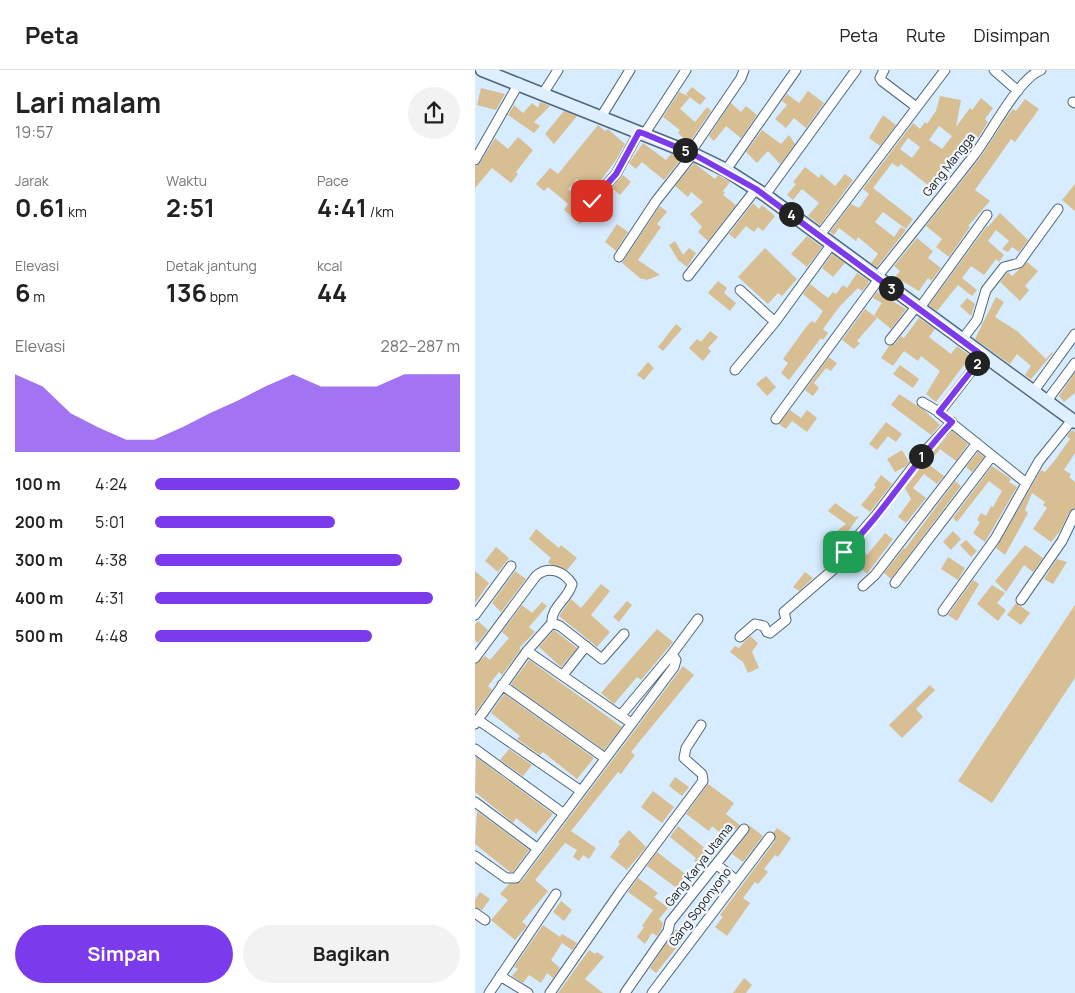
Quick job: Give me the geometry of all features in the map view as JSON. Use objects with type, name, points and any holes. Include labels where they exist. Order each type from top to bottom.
[{"type":"street","points":[[475,76],[479,70]]},
{"type":"street","points":[[483,70],[543,92],[692,153],[726,170],[761,192],[961,341],[1073,421],[1025,482],[995,539],[943,611]]},
{"type":"street","points":[[543,92],[558,70]]},
{"type":"street","points":[[601,117],[630,70]]},
{"type":"street","points":[[592,201],[616,174],[686,70]]},
{"type":"street","points":[[619,257],[656,201],[692,153],[741,78],[744,70]]},
{"type":"street","points":[[726,170],[795,70]]},
{"type":"street","points":[[688,276],[761,192],[857,70]]},
{"type":"street","points":[[884,70],[880,78],[882,81],[915,106]]},
{"type":"street","points":[[820,235],[915,106],[945,70]]},
{"type":"street","points":[[993,70],[1018,91]]},
{"type":"street","name":"Gang Mangga","points":[[776,419],[878,278],[976,152],[1018,91],[1031,75],[1041,70]]},
{"type":"street","points":[[475,160],[519,83]]},
{"type":"street","points":[[961,341],[977,320],[986,290],[1004,267],[1019,263],[1058,209]]},
{"type":"street","points":[[890,340],[918,308],[987,215]]},
{"type":"street","points":[[735,370],[775,322],[831,245]]},
{"type":"street","points":[[740,290],[775,322]]},
{"type":"street","points":[[1033,392],[1075,334]]},
{"type":"street","points":[[939,412],[983,356]]},
{"type":"street","points":[[1046,402],[1075,363]]},
{"type":"street","points":[[922,402],[952,422],[1025,482]]},
{"type":"street","points":[[740,637],[755,624],[764,626],[767,632],[770,633],[787,620],[784,612],[835,568],[844,552],[877,514],[925,451],[952,422]]},
{"type":"street","points":[[863,586],[875,575],[977,443]]},
{"type":"street","points":[[895,583],[993,456]]},
{"type":"street","points":[[1021,600],[1062,541],[1075,514]]},
{"type":"street","points":[[475,615],[511,566]]},
{"type":"street","points":[[475,658],[536,576],[547,569],[553,569],[572,584],[570,592],[554,613],[552,623],[527,651],[476,722],[581,792]]},
{"type":"street","points":[[621,715],[672,654],[698,619]]},
{"type":"street","points":[[552,623],[560,626],[602,659],[624,634]]},
{"type":"street","points":[[563,675],[586,646]]},
{"type":"street","points":[[527,651],[631,723]]},
{"type":"street","points":[[475,856],[511,880],[516,878],[674,667],[676,660],[672,654]]},
{"type":"street","points":[[502,685],[605,758]]},
{"type":"street","points":[[550,993],[620,892],[703,781],[702,774],[684,758],[686,748],[701,725]]},
{"type":"street","points":[[475,749],[564,814]]},
{"type":"street","points":[[475,802],[538,849]]},
{"type":"street","name":"Gang Karya Utama","points":[[625,993],[668,931],[670,922],[744,828]]},
{"type":"street","name":"Gang Soponyono","points":[[652,993],[770,837]]},
{"type":"street","points":[[716,864],[736,880]]},
{"type":"street","points":[[489,993],[556,894]]},
{"type":"street","points":[[475,913],[485,920]]},
{"type":"street","points":[[500,976],[527,993]]},
{"type":"building","points":[[692,87],[706,98],[700,105],[686,94]]},
{"type":"building","points":[[481,88],[505,94],[496,110],[477,105]]},
{"type":"building","points":[[808,91],[824,103],[806,128],[794,118],[786,128],[775,119],[787,105],[782,101],[787,94],[799,103]]},
{"type":"building","points":[[679,92],[690,97],[680,109],[695,122],[707,107],[711,111],[689,143],[678,133],[680,130],[663,117]]},
{"type":"building","points":[[940,96],[961,100],[956,127],[970,108],[972,110],[981,98],[993,108],[985,119],[988,122],[978,138],[976,137],[955,164],[953,163],[933,189],[901,164],[898,167],[892,163],[873,188],[913,219],[906,229],[883,212],[875,222],[894,237],[901,227],[906,230],[877,267],[871,263],[878,254],[858,237],[856,241],[839,228],[834,235],[830,232],[851,204],[859,208],[869,194],[863,189],[913,123],[920,129],[925,122],[927,124],[936,111]],"holes":[[[939,126],[952,136],[942,149],[929,140]],[[908,138],[920,147],[912,158],[900,149]]]},
{"type":"building","points":[[1025,99],[1039,109],[1015,142],[1011,139],[975,190],[990,201],[968,226],[970,227],[949,257],[936,247],[942,239],[926,226],[980,158],[1013,109],[1016,111]]},
{"type":"building","points":[[540,102],[550,106],[534,122],[540,126],[534,133],[508,115],[514,105],[523,113],[532,103],[538,108]]},
{"type":"building","points":[[731,103],[741,112],[746,106],[757,115],[741,138],[726,126],[714,141],[709,136]]},
{"type":"building","points":[[564,111],[577,116],[554,144],[545,134]]},
{"type":"building","points":[[883,115],[896,125],[880,146],[869,138]]},
{"type":"building","points":[[598,125],[605,131],[608,129],[625,144],[616,160],[592,192],[577,179],[568,189],[592,209],[580,224],[564,210],[568,204],[548,187],[544,191],[536,184],[550,168],[558,174]]},
{"type":"building","points":[[762,130],[781,144],[789,135],[795,144],[780,164],[768,151],[757,163],[746,152]]},
{"type":"building","points":[[518,137],[533,150],[516,172],[518,174],[511,183],[492,168],[475,188],[475,167],[480,163],[495,138],[508,149]]},
{"type":"building","points":[[643,143],[666,160],[671,154],[682,158],[664,180],[642,162],[636,169],[629,163]]},
{"type":"building","points":[[694,163],[715,179],[718,175],[730,182],[723,191],[725,193],[723,195],[736,205],[708,241],[698,232],[702,227],[690,214],[703,202],[691,192],[688,197],[675,186]]},
{"type":"building","points":[[805,167],[819,178],[821,174],[835,186],[845,174],[853,180],[820,225],[808,216],[819,203],[802,189],[793,200],[787,195],[796,184],[793,182]]},
{"type":"building","points":[[623,175],[631,182],[620,195],[612,188]]},
{"type":"building","points":[[1075,184],[1075,211],[1062,200]]},
{"type":"building","points":[[753,203],[759,209],[762,205],[775,216],[763,231],[758,227],[754,232],[746,226],[735,239],[729,234]]},
{"type":"building","points":[[660,206],[667,212],[657,224],[661,227],[638,260],[660,275],[644,281],[646,279],[641,279],[622,263]]},
{"type":"building","points":[[1000,213],[1028,240],[1019,252],[1012,247],[1008,252],[1002,249],[1009,241],[996,230],[988,241],[1004,255],[999,262],[996,259],[984,275],[971,266],[962,278],[977,290],[972,296],[958,285],[937,311],[929,305],[987,226]]},
{"type":"building","points":[[617,224],[628,232],[616,251],[605,242]]},
{"type":"building","points":[[807,236],[822,247],[807,267],[791,254]]},
{"type":"building","points":[[917,238],[933,251],[928,258],[941,268],[931,281],[928,278],[919,291],[895,277],[900,271],[894,266]]},
{"type":"building","points":[[675,241],[683,255],[689,248],[696,253],[687,267],[678,260],[669,245]]},
{"type":"building","points":[[765,248],[797,279],[782,296],[778,293],[768,304],[738,277]]},
{"type":"building","points":[[832,254],[845,263],[833,277],[822,268]]},
{"type":"building","points":[[1027,262],[1038,271],[1025,286],[1029,290],[1020,301],[1000,282],[1008,272],[1012,276]]},
{"type":"building","points":[[857,273],[869,281],[867,285],[862,291],[858,288],[840,306],[823,329],[828,333],[823,340],[821,338],[789,380],[781,373],[788,363],[783,359],[806,327],[812,321],[815,323],[823,311],[803,294],[810,284],[828,298],[833,292],[836,294],[843,285],[847,288]]},
{"type":"building","points":[[718,281],[727,288],[724,293],[736,303],[730,311],[708,293]]},
{"type":"building","points":[[877,292],[906,309],[891,329],[874,315],[882,303],[873,298]]},
{"type":"building","points":[[996,297],[1004,302],[995,317],[1017,331],[1046,359],[1053,353],[1031,379],[1025,375],[1031,366],[1017,354],[1010,364],[975,339]]},
{"type":"building","points":[[967,298],[975,304],[971,316],[960,306]]},
{"type":"building","points":[[865,309],[877,318],[857,341],[860,343],[854,349],[842,340]]},
{"type":"building","points":[[919,318],[935,329],[929,337],[951,354],[957,346],[973,358],[967,367],[964,365],[936,402],[926,394],[940,371],[921,356],[918,361],[904,351],[893,366],[881,358],[889,346],[895,344],[901,336],[904,338]]},
{"type":"building","points":[[676,324],[682,329],[663,351],[658,347]]},
{"type":"building","points":[[710,331],[718,337],[708,348],[711,351],[703,361],[689,348],[697,339],[701,342]]},
{"type":"building","points":[[829,357],[837,363],[831,371],[826,368],[814,383],[819,388],[813,396],[805,390]]},
{"type":"building","points":[[648,362],[654,368],[644,380],[637,375]]},
{"type":"building","points":[[900,365],[919,379],[913,388],[893,374]]},
{"type":"building","points":[[1075,373],[1075,393],[1064,402],[1059,396]]},
{"type":"building","points":[[766,376],[776,387],[767,396],[756,384]]},
{"type":"building","points":[[899,394],[924,410],[940,425],[931,435],[891,405]]},
{"type":"building","points":[[790,410],[801,418],[807,410],[817,418],[807,432],[792,421],[786,429],[779,424]]},
{"type":"building","points":[[886,422],[902,434],[896,442],[888,436],[877,450],[869,444]]},
{"type":"building","points":[[1072,430],[1075,432],[1075,453],[1064,470],[1071,474],[1069,477],[1075,482],[1075,508],[1070,511],[1060,531],[1051,542],[1033,529],[1047,508],[1043,505],[1045,502],[1032,493],[1025,510],[1028,513],[1005,555],[996,548],[1041,470],[1045,472],[1055,460],[1070,439],[1067,436]]},
{"type":"building","points":[[952,431],[968,444],[956,461],[940,449],[928,464],[944,476],[937,484],[924,474],[913,488],[926,498],[906,523],[898,517],[911,499],[905,488],[930,455]]},
{"type":"building","points":[[902,450],[909,462],[905,467],[895,472],[887,459]]},
{"type":"building","points":[[978,452],[984,457],[972,472],[966,467]]},
{"type":"building","points":[[992,466],[1011,479],[1009,482],[1017,487],[985,542],[973,533],[980,522],[977,520],[981,513],[986,516],[1002,491],[989,481],[957,522],[953,518]]},
{"type":"building","points":[[881,475],[892,484],[870,512],[861,505],[876,487],[874,485]]},
{"type":"building","points":[[955,481],[961,486],[891,579],[884,573],[905,549]]},
{"type":"building","points":[[835,503],[855,517],[859,516],[847,533],[849,535],[839,542],[833,534],[846,524],[828,511]]},
{"type":"building","points":[[536,529],[559,548],[561,545],[577,558],[567,570],[550,564],[548,562],[551,558],[529,539]]},
{"type":"building","points":[[953,531],[961,539],[951,550],[943,542]]},
{"type":"building","points":[[885,533],[893,539],[867,574],[854,562],[863,551],[867,555]]},
{"type":"building","points":[[966,540],[977,551],[971,557],[960,545]]},
{"type":"building","points":[[1025,545],[1043,558],[1033,572],[1024,565],[1006,592],[995,581]]},
{"type":"building","points":[[496,547],[509,558],[498,572],[485,561]]},
{"type":"building","points":[[948,557],[965,568],[958,580],[941,569]]},
{"type":"building","points":[[1057,559],[1067,562],[1053,584],[1044,579]]},
{"type":"building","points":[[475,571],[489,583],[475,603]]},
{"type":"building","points":[[515,571],[526,579],[501,612],[492,603]]},
{"type":"building","points":[[805,572],[813,578],[799,591],[793,587]]},
{"type":"building","points":[[973,580],[979,584],[957,621],[948,615]]},
{"type":"building","points":[[601,584],[610,591],[591,615],[610,632],[597,647],[559,616],[571,599],[581,608]]},
{"type":"building","points":[[992,585],[1005,593],[997,603],[1006,610],[998,621],[977,604]]},
{"type":"building","points":[[627,601],[632,605],[619,622],[613,617]]},
{"type":"building","points":[[542,602],[547,606],[529,627],[535,632],[519,648],[521,649],[502,675],[499,672],[488,686],[492,690],[475,713],[475,664],[485,656],[490,660],[509,638],[502,632],[522,605],[532,613]]},
{"type":"building","points":[[1016,603],[1030,613],[1021,625],[1007,615]]},
{"type":"building","points":[[1075,605],[1075,678],[992,803],[958,781]]},
{"type":"building","points":[[478,621],[488,630],[478,643],[475,640],[475,624]]},
{"type":"building","points":[[657,629],[673,642],[641,680],[637,677],[614,704],[601,693]]},
{"type":"building","points":[[554,630],[577,648],[561,667],[539,647]]},
{"type":"building","points":[[750,636],[758,643],[752,652],[759,668],[748,673],[743,662],[730,652],[735,646],[739,648]]},
{"type":"building","points":[[529,660],[622,727],[604,750],[511,684]]},
{"type":"building","points":[[683,666],[694,675],[631,752],[635,755],[621,774],[618,772],[571,831],[596,848],[589,859],[583,855],[579,861],[573,857],[577,850],[565,843],[535,880],[548,891],[522,922],[527,926],[515,940],[491,920],[508,900],[500,894],[509,884],[521,882]]},
{"type":"building","points":[[930,685],[935,690],[916,709],[923,717],[902,738],[889,725]]},
{"type":"building","points":[[504,694],[594,758],[577,779],[543,752],[540,755],[517,739],[520,736],[491,713]]},
{"type":"building","points":[[509,749],[532,765],[523,776],[500,760]]},
{"type":"building","points":[[476,757],[553,814],[536,834],[516,818],[513,823],[475,792]]},
{"type":"building","points":[[675,777],[689,787],[682,796],[669,786]]},
{"type":"building","points":[[708,784],[734,803],[726,814],[740,825],[735,830],[731,826],[724,836],[712,826],[709,831],[686,814]]},
{"type":"building","points":[[653,791],[674,807],[662,823],[641,807]]},
{"type":"building","points":[[477,811],[529,850],[513,872],[510,872],[475,844]]},
{"type":"building","points":[[749,825],[763,836],[743,862],[732,854],[749,832]]},
{"type":"building","points":[[678,826],[713,855],[703,868],[694,861],[696,858],[670,837]]},
{"type":"building","points":[[777,828],[791,838],[778,857],[775,855],[764,869],[768,872],[758,884],[755,882],[743,898],[750,903],[727,936],[715,927],[723,917],[720,915],[775,841],[774,832]]},
{"type":"building","points":[[629,830],[646,847],[627,870],[610,857],[620,844],[618,842]]},
{"type":"building","points":[[657,852],[692,879],[682,892],[647,866]]},
{"type":"building","points":[[638,878],[658,893],[654,897],[668,908],[659,919],[663,923],[657,936],[652,933],[645,944],[637,937],[653,910],[628,892]]},
{"type":"building","points":[[480,892],[490,899],[482,910],[475,907],[475,900]]},
{"type":"building","points":[[561,901],[572,910],[564,921],[553,912]]},
{"type":"building","points":[[543,925],[560,937],[562,934],[577,943],[572,950],[562,943],[551,960],[560,968],[553,978],[547,973],[541,983],[529,975],[523,983],[512,976],[518,969],[514,967]]},
{"type":"building","points":[[676,929],[685,937],[656,973],[650,968]]},
{"type":"building","points":[[589,950],[595,954],[597,952],[604,957],[585,979],[603,993],[558,993]]},
{"type":"building","points":[[744,978],[752,985],[746,993],[733,993]]},
{"type":"route","points":[[592,201],[616,174],[639,132],[645,134],[726,170],[756,189],[983,356],[939,412],[942,417],[952,422],[925,451],[877,514],[844,552]]}]
